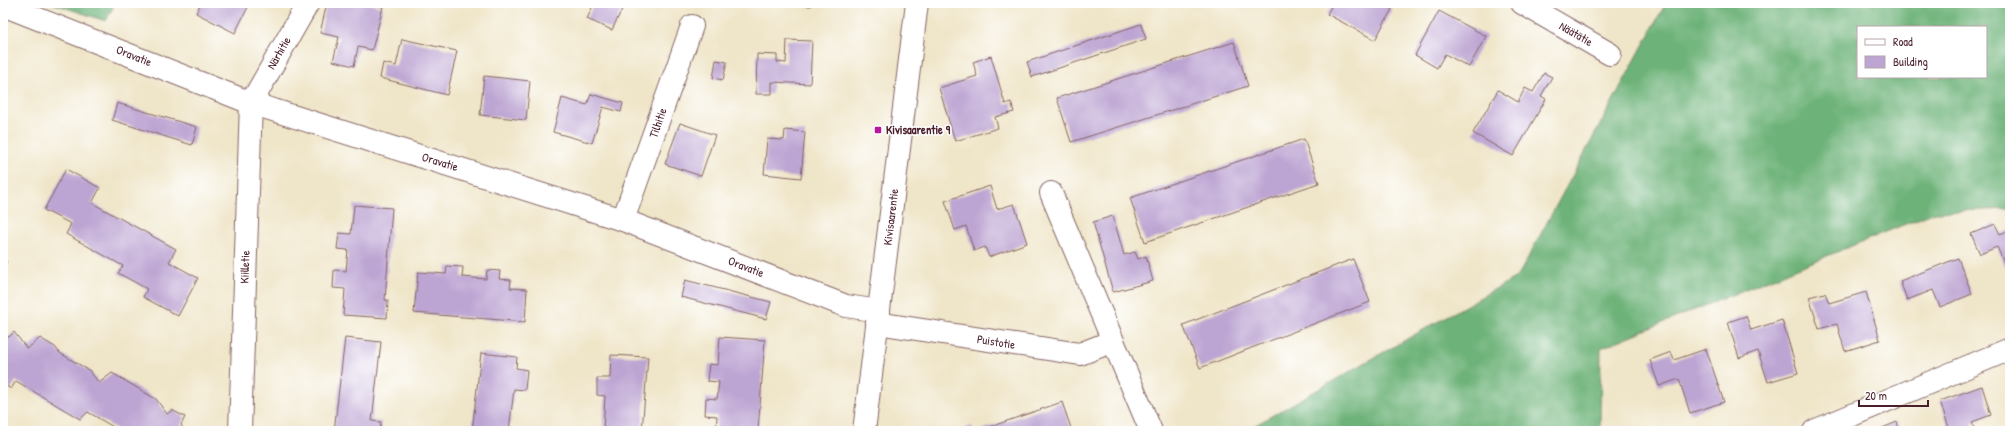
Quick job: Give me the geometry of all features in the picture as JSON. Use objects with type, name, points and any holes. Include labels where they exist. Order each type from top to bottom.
[{"type":"street","name":"Närhitie","points":[[251,103],[308,3]]},
{"type":"street","name":"Kivisaarentie","points":[[864,431],[917,3]]},
{"type":"street","name":"Näätätie","points":[[1522,3],[1610,54]]},
{"type":"street","name":"Oravatie","points":[[3,5],[251,103],[623,220],[878,317]]},
{"type":"street","name":"Tilhitie","points":[[623,220],[692,26]]},
{"type":"street","name":"Kiilletie","points":[[240,431],[251,103]]},
{"type":"street","points":[[1051,193],[1150,431]]},
{"type":"street","name":"Puistotie","points":[[878,317],[1080,354],[1113,341]]},
{"type":"street","points":[[1814,431],[2010,349]]},
{"type":"green space","points":[[51,3],[115,3],[106,21]]},
{"type":"green space","points":[[1666,3],[2010,3],[2010,209],[1935,212],[1601,348],[1600,431],[1245,431],[1518,276]]},
{"type":"building","points":[[201,3],[250,3],[235,33],[196,13]]},
{"type":"building","points":[[327,3],[368,3],[383,7],[372,50],[358,47],[354,66],[333,61],[339,37],[320,33]]},
{"type":"building","points":[[594,3],[625,3],[612,30],[587,19]]},
{"type":"building","points":[[631,3],[642,3],[640,7]]},
{"type":"building","points":[[789,3],[811,3],[811,6],[789,5]]},
{"type":"building","points":[[1333,3],[1380,3],[1392,9],[1375,40],[1327,14]]},
{"type":"building","points":[[1439,11],[1486,36],[1469,67],[1445,54],[1437,68],[1415,55]]},
{"type":"building","points":[[1141,24],[1146,39],[1032,77],[1027,62]]},
{"type":"building","points":[[402,39],[457,51],[447,95],[380,78],[383,63],[396,66]]},
{"type":"building","points":[[787,40],[812,41],[810,84],[772,82],[772,94],[756,94],[757,54],[777,55],[777,62],[786,63]]},
{"type":"building","points":[[1234,42],[1248,86],[1071,142],[1057,98]]},
{"type":"building","points":[[991,56],[1005,104],[1011,102],[1014,112],[995,117],[998,128],[955,141],[939,88],[977,76],[973,62]]},
{"type":"building","points":[[716,60],[727,62],[723,80],[713,78]]},
{"type":"building","points":[[1544,73],[1552,77],[1541,96],[1546,99],[1513,156],[1473,133],[1498,90],[1518,102],[1525,88],[1533,92]]},
{"type":"building","points":[[484,76],[530,81],[526,120],[480,115]]},
{"type":"building","points":[[591,94],[623,103],[621,112],[603,107],[592,143],[553,132],[562,98],[587,105]]},
{"type":"building","points":[[117,103],[197,127],[192,145],[112,120]]},
{"type":"building","points":[[680,123],[715,135],[701,176],[665,164]]},
{"type":"building","points":[[785,130],[805,132],[801,178],[764,174],[767,139],[784,140]]},
{"type":"building","points":[[1304,139],[1319,183],[1145,242],[1130,198]]},
{"type":"building","points":[[66,169],[100,188],[92,203],[176,249],[169,262],[198,278],[178,316],[143,297],[147,289],[118,273],[123,266],[66,234],[71,224],[44,210]]},
{"type":"building","points":[[990,186],[997,209],[1014,204],[1027,243],[989,257],[985,247],[974,251],[966,226],[955,230],[945,201]]},
{"type":"building","points":[[354,205],[392,208],[385,300],[388,300],[387,318],[343,315],[345,289],[333,288],[334,270],[346,271],[348,250],[337,249],[339,233],[351,234]]},
{"type":"building","points":[[1113,216],[1124,255],[1135,252],[1138,259],[1146,256],[1153,281],[1113,292],[1093,222]]},
{"type":"building","points":[[1995,224],[2000,234],[2010,230],[2010,276],[1997,247],[1980,254],[1971,234]]},
{"type":"building","points":[[3,258],[7,262],[3,266]]},
{"type":"building","points":[[1958,258],[1972,294],[1940,307],[1933,290],[1907,300],[1900,281]]},
{"type":"building","points":[[1353,259],[1370,302],[1200,368],[1183,325]]},
{"type":"building","points":[[447,266],[463,267],[462,277],[486,279],[487,270],[500,271],[499,279],[511,280],[510,288],[527,289],[525,322],[414,313],[418,272],[446,274]]},
{"type":"building","points":[[685,280],[771,302],[766,319],[681,297]]},
{"type":"building","points":[[1866,292],[1880,340],[1845,351],[1837,324],[1819,329],[1809,297],[1825,293],[1829,303]]},
{"type":"building","points":[[1746,316],[1751,330],[1782,320],[1798,373],[1768,382],[1758,351],[1739,358],[1728,322]]},
{"type":"building","points":[[14,332],[27,349],[40,338],[55,347],[60,353],[90,371],[99,383],[112,373],[156,399],[167,414],[172,410],[185,417],[181,425],[185,431],[120,431],[88,412],[80,419],[16,381],[11,389],[3,384],[3,333],[9,337]]},
{"type":"building","points":[[720,337],[765,340],[758,431],[716,431],[717,416],[705,415],[706,398],[717,399],[719,382],[707,381],[709,364],[718,365]]},
{"type":"building","points":[[345,338],[381,342],[372,421],[381,422],[380,431],[334,431]]},
{"type":"building","points":[[1706,349],[1724,402],[1690,413],[1679,379],[1659,386],[1650,360],[1671,352],[1674,360]]},
{"type":"building","points":[[481,353],[517,357],[516,368],[527,370],[525,390],[514,389],[509,431],[472,431]]},
{"type":"building","points":[[611,355],[648,357],[642,431],[603,431],[605,396],[597,395],[597,378],[610,378]]},
{"type":"building","points":[[1982,386],[1991,415],[1972,422],[1975,431],[1950,431],[1940,401]]},
{"type":"building","points":[[1062,402],[1072,431],[978,431]]},
{"type":"building","points":[[1897,422],[1900,431],[1875,431]]},
{"type":"building","points":[[972,426],[973,431],[958,431]]},
{"type":"place","name":"Kivisaarentie 9","points":[[878,130]]}]
